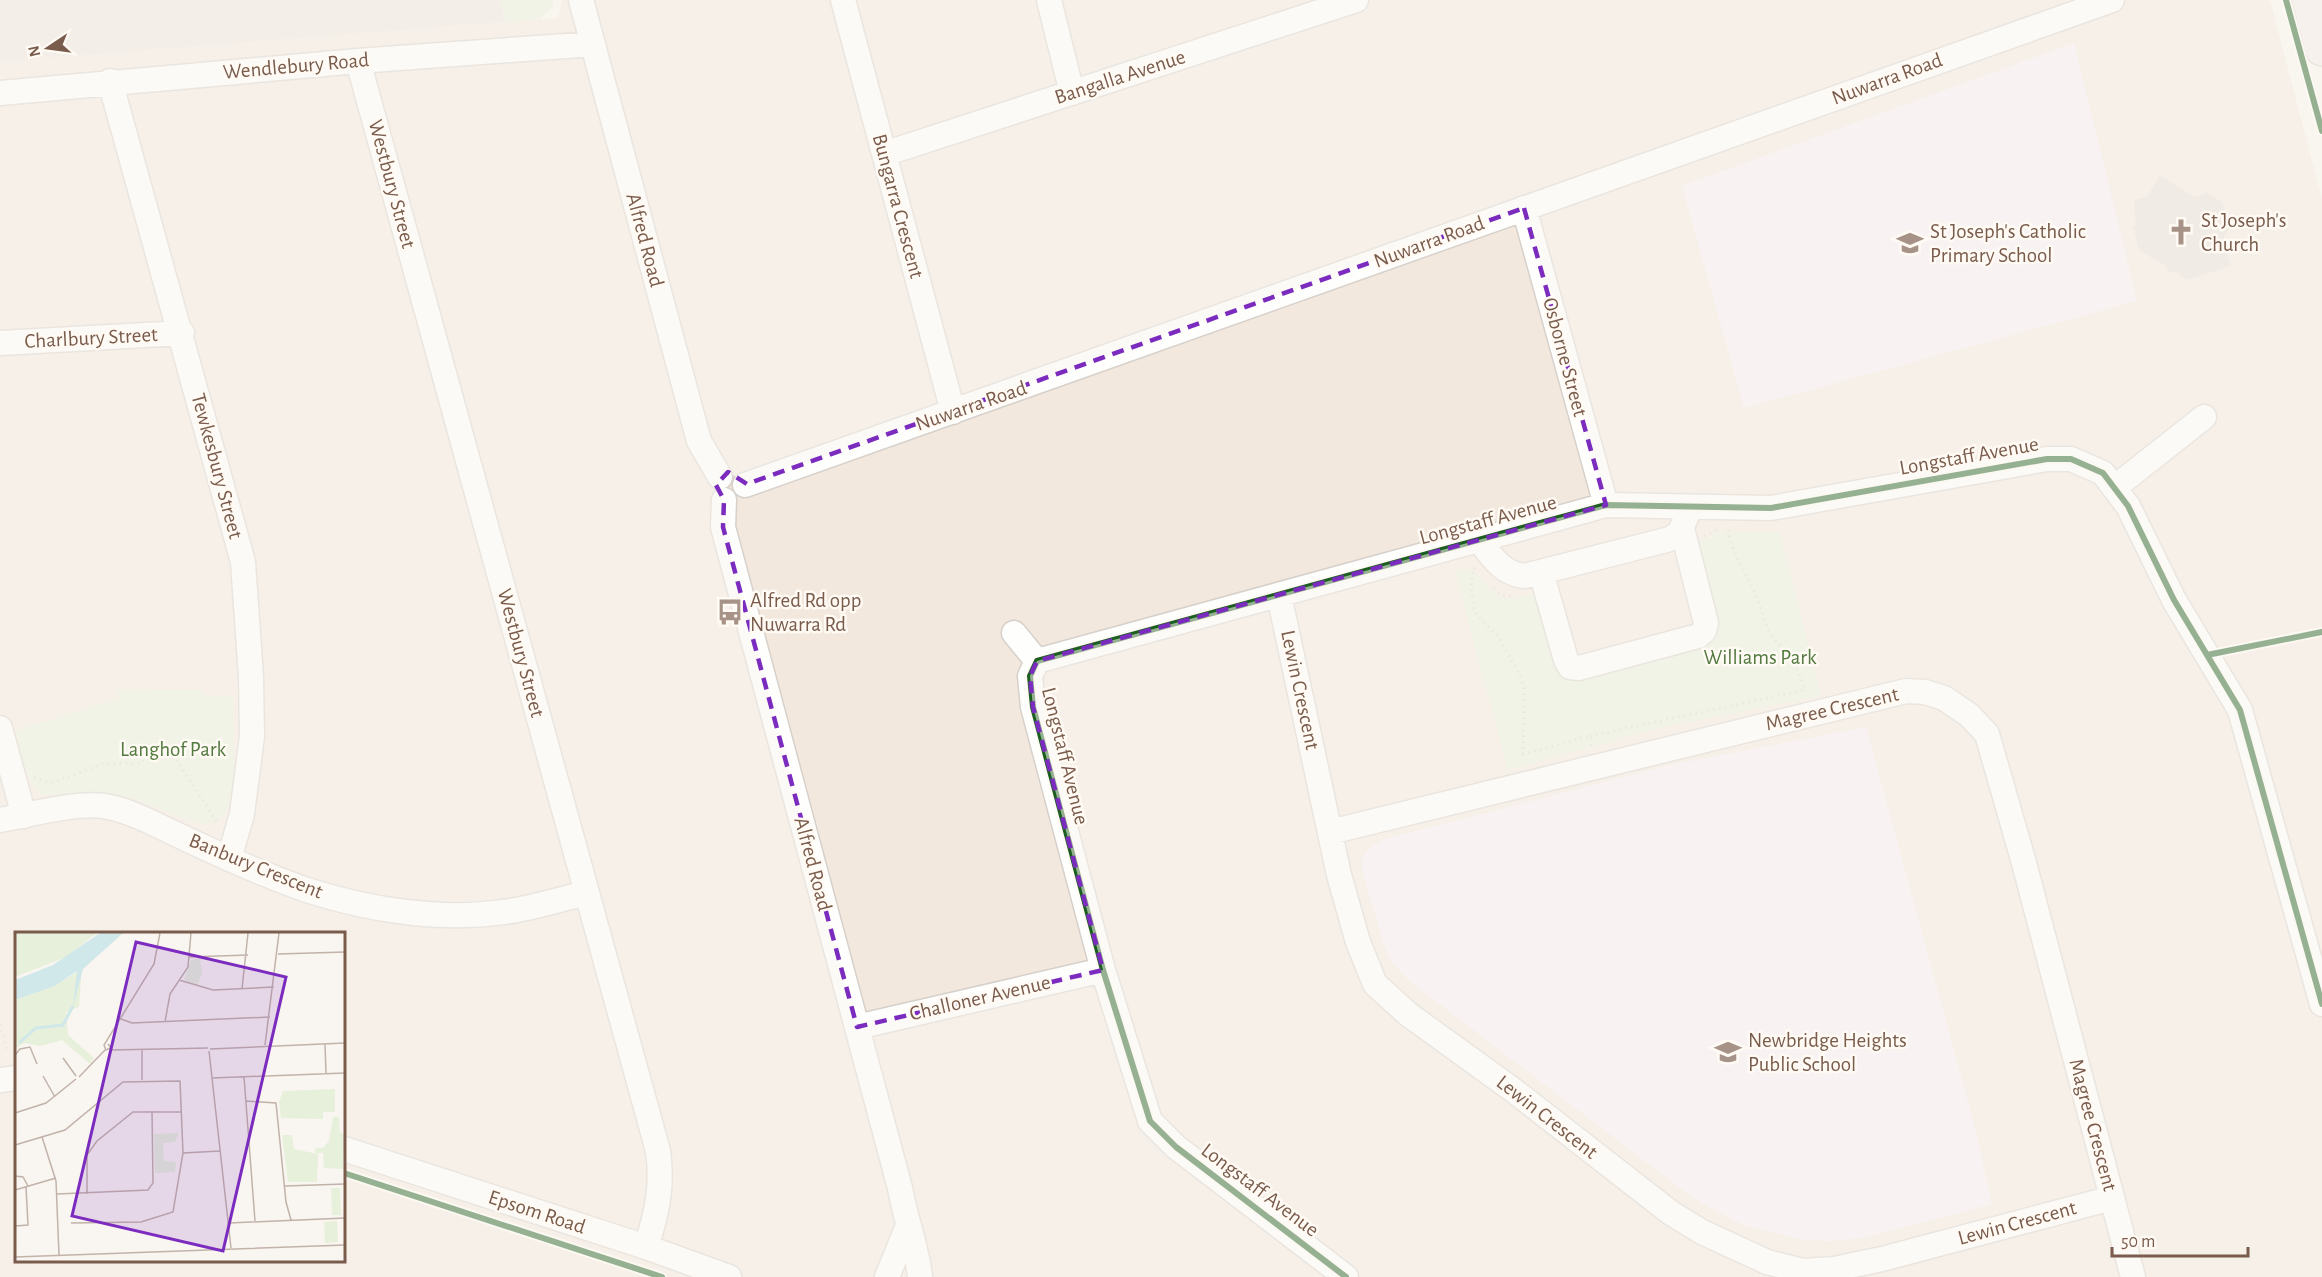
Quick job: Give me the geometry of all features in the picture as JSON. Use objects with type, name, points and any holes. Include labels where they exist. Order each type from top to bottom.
[{"type":"highway","points":[[2309,0],[2322,49]]},
{"type":"street","name":"Alfred Road","points":[[581,0],[699,441],[722,488],[723,527],[900,1188],[907,1228],[916,1247],[920,1277]]},
{"type":"street","name":"Bungarra Crescent","points":[[843,0],[953,412]]},
{"type":"street","points":[[1049,0],[1072,93]]},
{"type":"street","name":"Bangalla Avenue","points":[[884,154],[1356,0]]},
{"type":"street","name":"Nuwarra Road","points":[[722,488],[737,500],[744,494],[745,485],[1524,208],[2087,4],[2112,0]]},
{"type":"street","name":"Wendlebury Road","points":[[0,93],[110,81],[592,44]]},
{"type":"street","name":"Westbury Street","points":[[358,61],[658,1151],[661,1171],[660,1202],[646,1246]]},
{"type":"street","name":"Tewkesbury Street","points":[[110,81],[182,333],[243,562],[251,677],[252,736],[242,814],[220,855]]},
{"type":"street","name":"Osborne Street","points":[[1524,208],[1606,505]]},
{"type":"street","name":"Charlbury Street","points":[[0,343],[182,333]]},
{"type":"street","points":[[2115,488],[2204,417]]},
{"type":"street","name":"Longstaff Avenue","points":[[1346,1277],[1176,1147],[1150,1121],[1103,970],[1033,707],[1030,676],[1037,661],[1606,505],[1686,527],[1771,508],[2047,459],[2071,459],[2103,473],[2128,506],[2174,600],[2240,710],[2322,1004]]},
{"type":"street","points":[[1479,540],[1502,568],[1512,575],[1543,579],[1670,539],[1686,527],[1706,623],[1704,631],[1698,636],[1579,668],[1570,667],[1543,579]]},
{"type":"street","name":"Lewin Crescent","points":[[1279,594],[1330,832],[1358,942],[1375,984],[1408,1014],[1513,1090],[1671,1213],[1702,1232],[1767,1262],[1803,1274],[1882,1259],[2112,1198]]},
{"type":"street","points":[[1014,633],[1037,661]]},
{"type":"street","name":"Magree Crescent","points":[[1330,832],[1906,692],[1925,692],[1944,698],[1969,715],[1987,734],[2024,863],[2133,1277]]},
{"type":"street","points":[[0,728],[24,816]]},
{"type":"street","name":"Banbury Crescent","points":[[0,820],[103,806],[135,815],[220,855],[310,891],[355,903],[399,910],[464,915],[504,912],[587,892]]},
{"type":"street","name":"Challoner Avenue","points":[[857,1027],[1103,970]]},
{"type":"street","points":[[0,1080],[15,1078]]},
{"type":"street","name":"Epsom Road","points":[[345,1149],[646,1246],[729,1277]]},
{"type":"street","points":[[887,1277],[907,1228]]},
{"type":"path","points":[[1482,572],[1473,568],[1473,606],[1479,618],[1499,638],[1520,675],[1525,702],[1523,754],[1590,736],[1804,690],[1797,666],[1778,646],[1764,620],[1758,601],[1731,549],[1728,528],[1712,531],[1686,527]]},
{"type":"path","points":[[1488,580],[1500,594],[1509,596],[1543,579]]},
{"type":"path","points":[[1590,736],[1596,766]]},
{"type":"path","points":[[15,783],[38,777],[51,783],[102,764],[142,763],[144,752],[163,754]]},
{"type":"path","points":[[176,760],[217,822],[220,855]]},
{"type":"path","points":[[0,1024],[7,1052]]},
{"type":"highlighted area","points":[[1524,208],[1606,505],[1037,661],[1030,676],[1033,707],[1103,970],[857,1027],[723,527],[724,500],[716,485],[728,472],[747,484]]},
{"type":"shaded area","points":[[0,0],[500,0],[506,22],[0,62]]},
{"type":"shaded area","points":[[562,0],[2270,0],[2322,199],[2322,1277],[0,1277],[0,62],[558,18]]},
{"type":"shaded area","name":"St Joseph's Catholic Primary School","points":[[2074,43],[2137,301],[1744,408],[1682,186]]},
{"type":"shaded area","name":"Newbridge Heights Public School","points":[[1866,727],[1974,1124],[1992,1204],[1864,1238],[1831,1241],[1803,1240],[1745,1226],[1703,1204],[1684,1191],[1408,980],[1391,961],[1363,874],[1362,860],[1368,849],[1385,839],[1670,765]]},
{"type":"green space","points":[[500,0],[553,0],[553,6],[540,19],[506,22]]},
{"type":"green space","name":"Williams Park","points":[[1717,531],[1779,532],[1821,696],[1663,727],[1508,770],[1455,572],[1465,570],[1478,574],[1494,594],[1504,598],[1537,592],[1562,680],[1711,640],[1694,546]]},
{"type":"green space","name":"Langhof Park","points":[[118,689],[201,690],[202,695],[233,696],[234,780],[227,812],[217,822],[202,825],[132,798],[106,793],[86,791],[44,796],[37,790],[24,766],[15,731],[120,698]]},
{"type":"building","name":"St Joseph's Church","points":[[2160,175],[2194,197],[2207,193],[2222,202],[2229,229],[2223,238],[2231,266],[2187,280],[2174,271],[2168,273],[2167,267],[2139,250],[2133,226],[2136,226],[2134,200],[2147,197]]},
{"type":"cycle path","points":[[2286,0],[2322,131]]},
{"type":"cycle path","points":[[1346,1277],[1176,1147],[1150,1121],[1103,970],[1033,707],[1030,676],[1037,661],[1606,505],[1771,508],[2047,459],[2071,459],[2103,473],[2128,506],[2174,600],[2240,710],[2322,1004]]},
{"type":"cycle path","points":[[2207,655],[2322,632]]},
{"type":"cycle path","points":[[345,1173],[662,1277]]},
{"type":"place","name":"St Joseph's Church","points":[[2181,232]]},
{"type":"place","name":"St Joseph's Catholic Primary School","points":[[1910,243]]},
{"type":"place","name":"Alfred Rd opp Nuwarra Rd","points":[[730,612]]},
{"type":"place","name":"Newbridge Heights Public School","points":[[1728,1052]]}]
